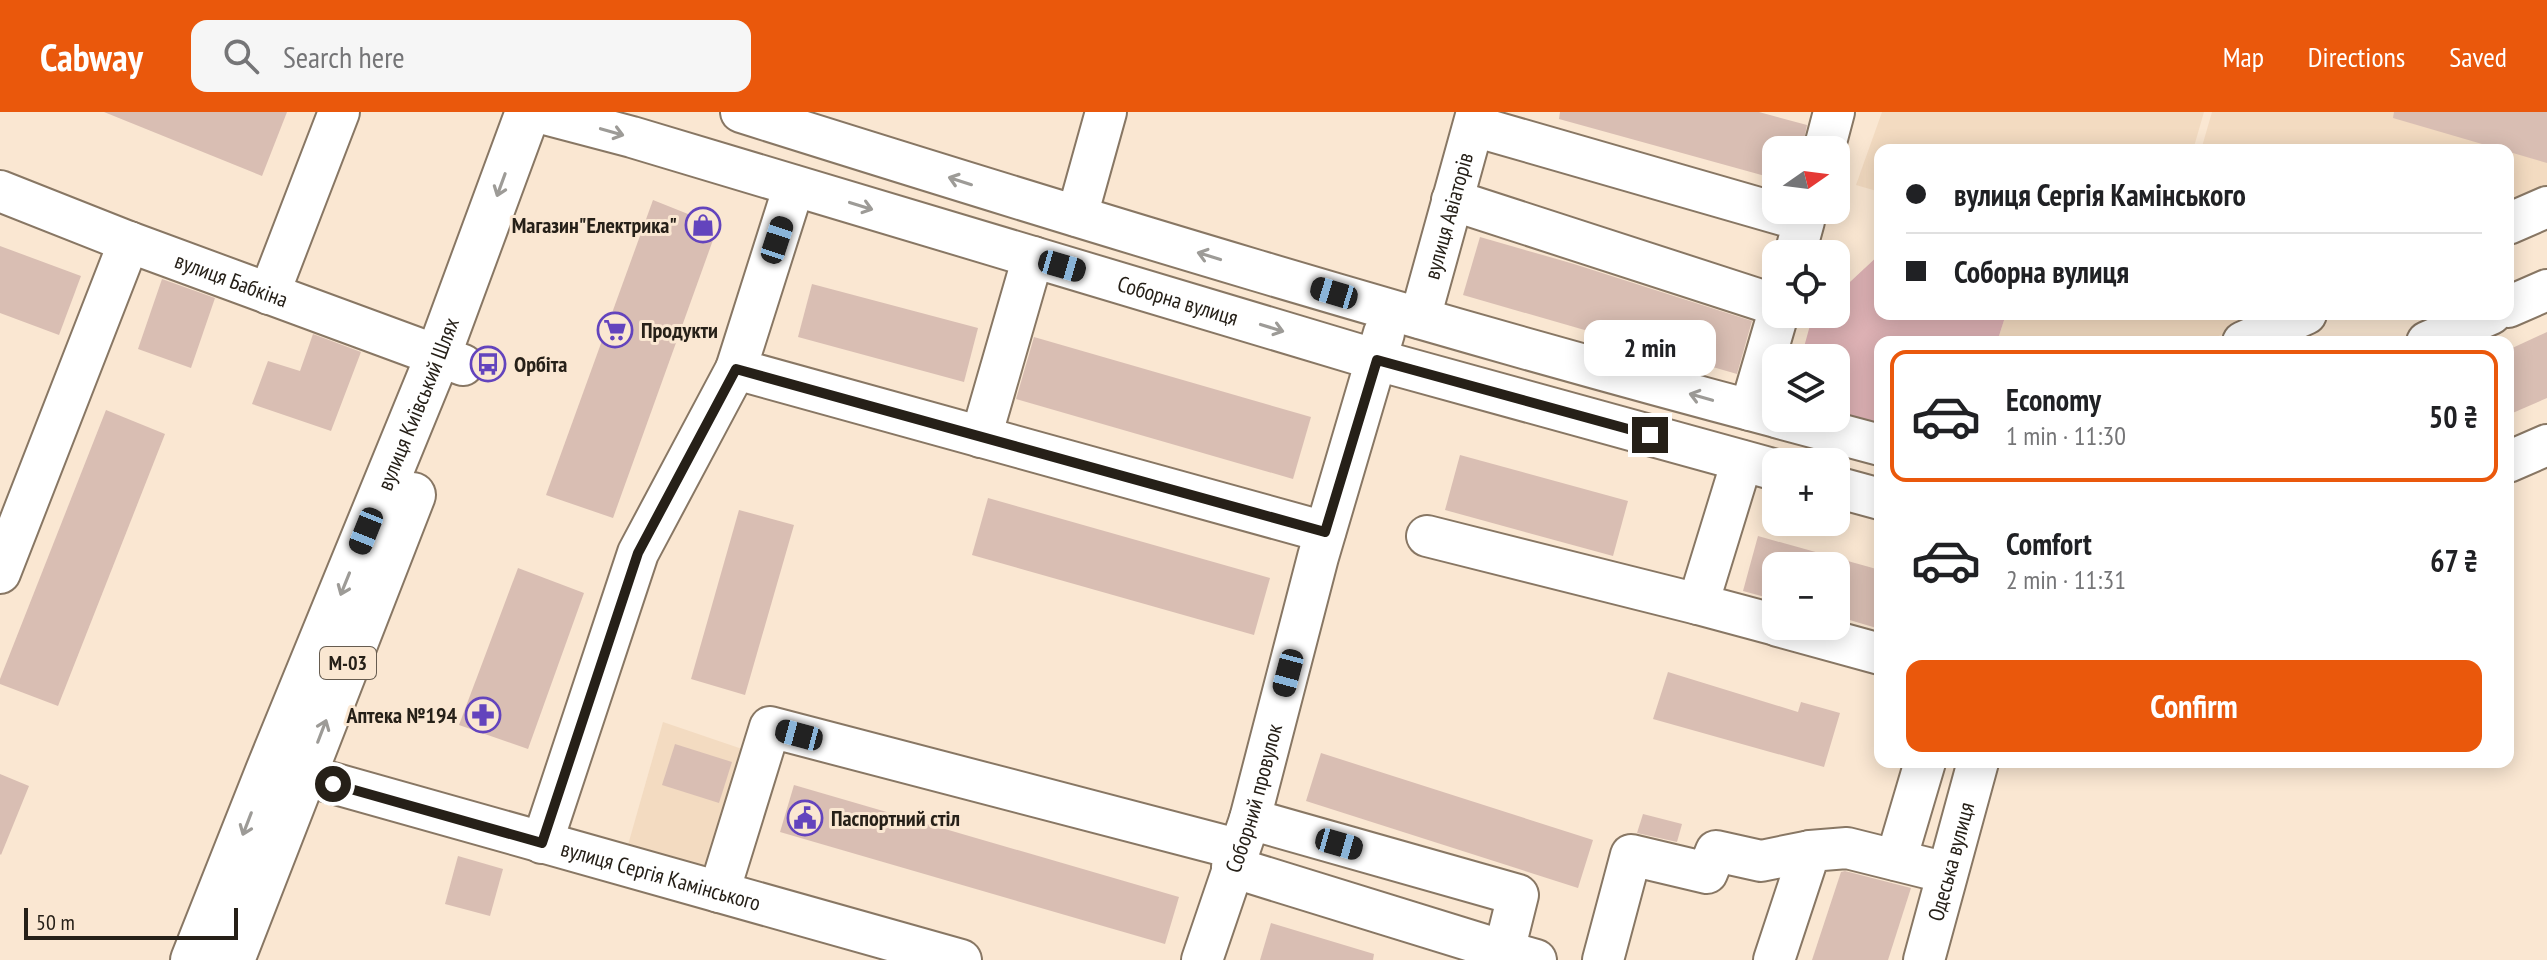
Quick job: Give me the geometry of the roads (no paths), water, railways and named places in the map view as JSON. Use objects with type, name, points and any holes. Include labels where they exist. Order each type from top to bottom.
[{"type":"highway","name":"вулиця Київський Шлях","points":[[193,960],[287,771],[545,113]]},
{"type":"highway","name":"вулиця Київський Шлях","points":[[232,960],[287,771]]},
{"type":"street","points":[[269,294],[339,112]]},
{"type":"street","points":[[741,112],[1405,314],[1762,413]]},
{"type":"street","points":[[1077,216],[1106,112]]},
{"type":"street","points":[[1828,136],[1834,112]]},
{"type":"street","name":"Соборна вулиця","points":[[545,113],[1377,360],[1759,465]]},
{"type":"street","points":[[1475,119],[1802,228]]},
{"type":"street","name":"вулиця Авіаторів","points":[[1405,314],[1452,200],[1475,119]]},
{"type":"street","points":[[542,843],[638,553],[736,369],[794,186]]},
{"type":"street","name":"вулиця Бабкіна","points":[[0,191],[450,360]]},
{"type":"street","points":[[1452,200],[1762,300]]},
{"type":"street","points":[[2514,221],[2547,207]]},
{"type":"street","points":[[0,573],[129,242]]},
{"type":"street","points":[[981,437],[1033,257]]},
{"type":"street","points":[[2514,304],[2547,290]]},
{"type":"street","name":"Соборний провулок","points":[[1202,960],[1240,845],[1325,532],[1377,360],[1405,314]]},
{"type":"street","points":[[2256,336],[2292,320]]},
{"type":"street","points":[[2441,336],[2477,320]]},
{"type":"street","points":[[736,369],[1325,532]]},
{"type":"street","points":[[1831,432],[1874,443]]},
{"type":"street","points":[[2514,459],[2547,445]]},
{"type":"street","points":[[1698,604],[1759,465]]},
{"type":"street","points":[[1850,491],[1874,497]]},
{"type":"street","points":[[1427,536],[1762,622]]},
{"type":"street","points":[[1828,640],[1874,652]]},
{"type":"street","points":[[719,892],[770,727],[1240,845],[1518,895],[1514,957],[1240,845]]},
{"type":"street","points":[[1896,860],[1923,768]]},
{"type":"street","name":"Одеська вулиця","points":[[1924,960],[1976,768]]},
{"type":"street","name":"вулиця Сергія Камінського","points":[[287,771],[961,960]]},
{"type":"street","points":[[1603,960],[1631,855],[1707,873],[1716,851],[1761,861],[1810,851],[1847,848],[1947,873]]},
{"type":"street","points":[[1774,960],[1810,851]]},
{"type":"place","name":"Магазин\"Електрика\"","points":[[703,225]]},
{"type":"place","name":"Продукти","points":[[615,330]]},
{"type":"place","name":"Орбіта","points":[[488,364]]},
{"type":"place","name":"Аптека №194","points":[[483,715]]},
{"type":"place","name":"Паспортний стіл","points":[[805,818]]}]
